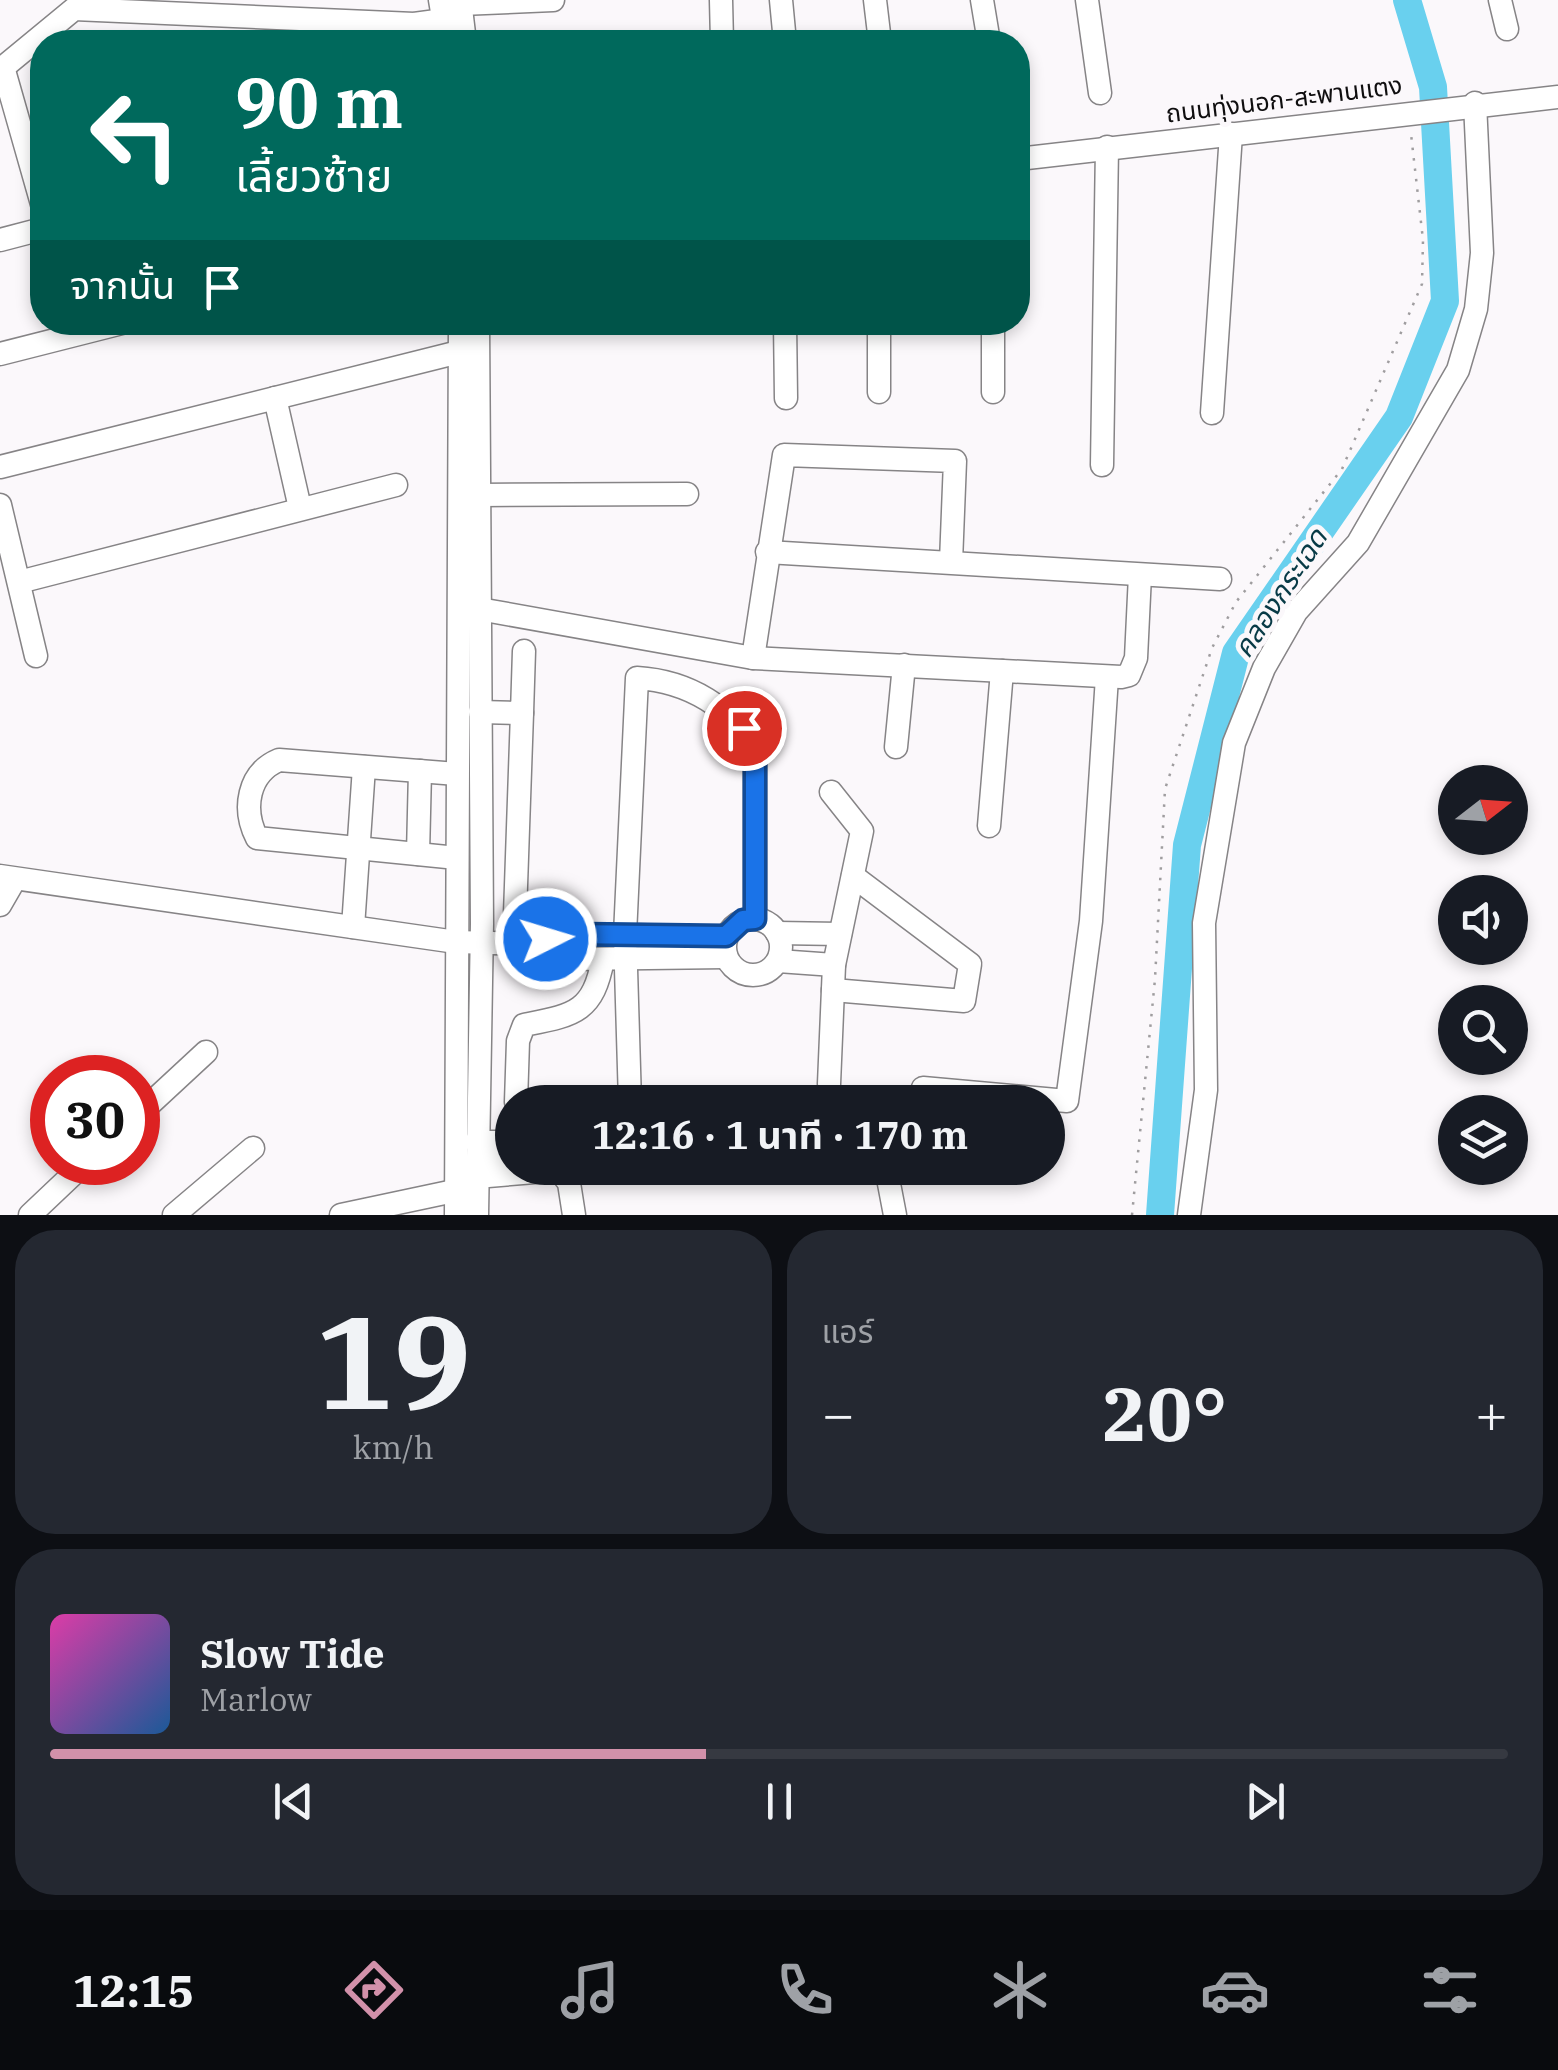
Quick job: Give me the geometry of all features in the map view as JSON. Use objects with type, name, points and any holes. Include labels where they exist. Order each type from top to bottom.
[{"type":"street","points":[[49,30],[74,9],[414,24],[450,13],[553,0]]},
{"type":"street","points":[[721,0],[722,30]]},
{"type":"street","points":[[782,0],[784,30]]},
{"type":"street","points":[[875,0],[879,30]]},
{"type":"street","points":[[982,0],[987,30]]},
{"type":"street","points":[[1087,0],[1100,93]]},
{"type":"street","points":[[1500,0],[1508,29]]},
{"type":"street","points":[[30,46],[2,69],[30,164]]},
{"type":"street","name":"ถนนทุ่งนอก-สะพานแตง","points":[[1030,157],[1468,104],[1558,97]]},
{"type":"street","points":[[1188,1215],[1206,1090],[1204,924],[1234,742],[1264,668],[1296,612],[1358,543],[1458,370],[1476,308],[1482,254],[1468,104]]},
{"type":"street","points":[[1212,413],[1231,134]]},
{"type":"street","points":[[1102,465],[1107,147]]},
{"type":"street","points":[[0,240],[30,232]]},
{"type":"street","points":[[0,354],[75,335]]},
{"type":"street","points":[[342,1215],[455,1203],[460,335]]},
{"type":"street","points":[[477,1215],[481,943],[478,335]]},
{"type":"street","points":[[785,335],[786,398]]},
{"type":"street","points":[[879,335],[879,392]]},
{"type":"street","points":[[992,335],[993,392]]},
{"type":"street","points":[[0,467],[460,352]]},
{"type":"street","points":[[275,398],[300,508]]},
{"type":"street","points":[[753,658],[784,455],[956,461],[951,562]]},
{"type":"street","points":[[19,582],[396,484]]},
{"type":"street","points":[[479,494],[687,494]]},
{"type":"street","points":[[0,505],[36,656]]},
{"type":"street","points":[[767,552],[1220,579]]},
{"type":"street","points":[[480,609],[753,658],[1107,677],[1129,674],[1134,666],[1140,574]]},
{"type":"street","points":[[519,944],[524,651]]},
{"type":"street","points":[[896,747],[904,665]]},
{"type":"street","points":[[988,826],[1002,671]]},
{"type":"street","points":[[1065,1101],[1091,921],[1107,677]]},
{"type":"street","points":[[629,1085],[618,951],[637,678],[660,680],[723,708],[744,728],[755,753],[755,919]]},
{"type":"street","points":[[480,712],[522,712]]},
{"type":"street","points":[[456,858],[257,838],[250,826],[252,781],[262,767],[279,760],[457,774]]},
{"type":"street","points":[[353,927],[364,767]]},
{"type":"street","points":[[418,854],[420,771]]},
{"type":"street","points":[[830,1084],[834,964],[862,831],[831,792]]},
{"type":"street","points":[[833,990],[964,1001],[970,964],[853,876]]},
{"type":"street","points":[[0,904],[8,877],[456,942],[519,944],[569,934],[618,951]]},
{"type":"street","points":[[726,947],[743,920],[755,919],[777,933],[840,934]]},
{"type":"street","points":[[777,933],[781,947],[778,962]]},
{"type":"street","points":[[519,944],[571,959],[618,951],[726,947]]},
{"type":"street","points":[[726,947],[742,974],[754,976],[778,962],[834,964]]},
{"type":"street","points":[[517,1085],[518,1041],[524,1026],[582,1010],[618,951]]},
{"type":"street","points":[[160,1095],[206,1052]]},
{"type":"street","points":[[174,1215],[253,1148]]},
{"type":"street","points":[[476,1161],[495,1151]]},
{"type":"street","points":[[476,1161],[495,1159]]},
{"type":"street","points":[[476,1161],[559,1170],[569,1183],[574,1215]]},
{"type":"street","points":[[30,1215],[62,1185]]},
{"type":"street","points":[[889,1185],[895,1215]]},
{"type":"waterway","name":"คลองกระเฉด","points":[[1160,1215],[1187,845],[1236,653],[1399,417],[1445,301],[1433,87],[1407,0]]},
{"type":"route","points":[[546,939],[569,934],[726,936],[743,920],[755,919],[755,753],[744,728]]}]
